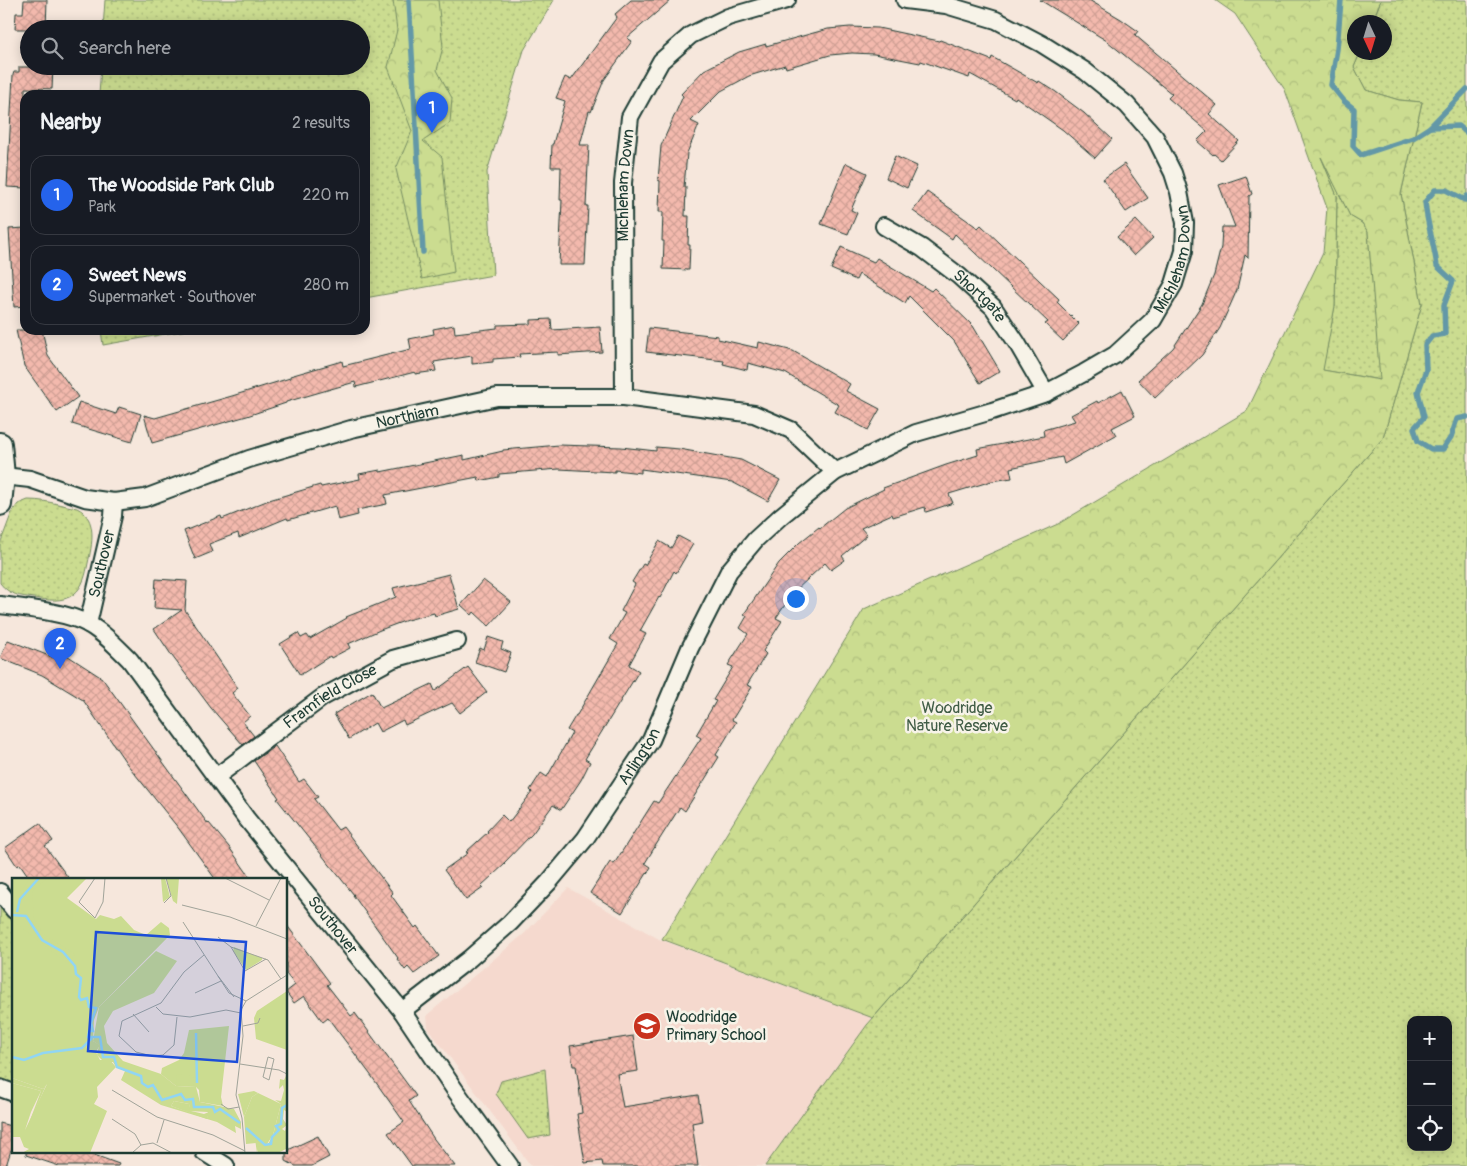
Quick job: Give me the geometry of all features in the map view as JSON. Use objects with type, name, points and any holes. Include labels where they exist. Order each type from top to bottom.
[{"type":"street","name":"Michleham Down","points":[[624,398],[623,183],[630,117],[661,61],[691,35],[728,17],[786,0]]},
{"type":"street","name":"Michleham Down","points":[[835,472],[916,433],[1046,393],[1115,355],[1153,320],[1174,284],[1184,250],[1185,223],[1173,173],[1155,137],[1127,105],[1085,71],[1042,44],[996,20],[946,5],[904,0]]},
{"type":"street","name":"Shortgate","points":[[884,226],[930,253],[993,307],[1017,343],[1046,393]]},
{"type":"street","name":"Northiam","points":[[3,476],[30,479],[84,498],[114,502],[145,498],[250,459],[351,428],[497,397],[624,398],[754,414],[791,430],[835,472]]},
{"type":"street","points":[[0,444],[3,476],[0,504]]},
{"type":"street","name":"Arlington","points":[[402,1011],[469,959],[510,923],[549,882],[585,839],[651,740],[690,648],[729,571],[756,539],[835,472]]},
{"type":"street","name":"Southover","points":[[88,624],[113,516],[114,502]]},
{"type":"street","name":"Southover","points":[[0,605],[53,613],[88,624],[110,640],[130,660],[246,818],[402,1011],[455,1090],[510,1166]]},
{"type":"street","name":"Framfield Close","points":[[216,777],[323,697],[393,658],[457,641]]},
{"type":"street","points":[[0,892],[12,907]]},
{"type":"street","points":[[0,1088],[12,1092]]},
{"type":"street","points":[[207,1154],[226,1166]]},
{"type":"shaded area","name":"Woodridge Primary School","points":[[568,888],[659,939],[872,1018],[765,1166],[531,1166],[428,1028],[427,1015],[524,934]]},
{"type":"green space","points":[[105,0],[554,0],[524,50],[487,172],[493,275],[370,297],[370,90],[99,90],[100,75],[370,75],[370,20],[104,20]]},
{"type":"green space","points":[[393,0],[438,0],[443,47],[437,70],[452,98],[450,123],[423,141],[442,157],[454,272],[422,279],[396,169],[412,131],[388,67],[397,30]]},
{"type":"green space","name":"Woodridge Nature Reserve","points":[[1215,0],[1381,0],[1375,15],[1347,15],[1347,60],[1357,60],[1354,67],[1366,90],[1399,100],[1422,102],[1401,194],[1422,304],[1383,438],[873,1018],[662,939],[864,609],[1058,524],[1247,411],[1323,253],[1327,208],[1285,90],[1235,14]],"holes":[[[1321,157],[1350,216],[1362,223],[1368,232],[1380,380],[1323,370],[1335,306],[1337,196]]]},
{"type":"green space","points":[[1381,0],[1467,0],[1467,1166],[765,1166],[867,1025],[1383,438],[1422,304],[1401,194],[1422,102],[1399,100],[1366,90],[1354,67],[1357,60],[1392,60],[1392,15],[1375,15]]},
{"type":"green space","points":[[1316,145],[1350,216],[1362,223],[1368,232],[1381,380],[1322,370],[1335,306],[1337,196]]},
{"type":"green space","points":[[102,335],[160,335],[103,345]]},
{"type":"green space","points":[[28,500],[45,501],[77,508],[84,512],[88,518],[91,525],[92,540],[86,572],[80,588],[70,597],[55,600],[24,596],[11,592],[0,583],[0,544],[12,512],[18,504]]},
{"type":"green space","points":[[0,905],[12,921],[12,1086],[0,1082]]},
{"type":"green space","points":[[545,1069],[550,1135],[528,1139],[496,1094],[501,1081]]},
{"type":"building","points":[[24,0],[47,0],[46,20],[20,20],[20,29],[15,29],[16,13],[23,13]]},
{"type":"building","points":[[631,0],[671,0],[627,38],[632,41],[604,80],[591,112],[589,111],[580,145],[589,145],[585,265],[559,265],[562,200],[560,200],[561,167],[551,167],[552,144],[565,101],[556,98],[565,77],[571,80],[617,17],[615,14]]},
{"type":"building","points":[[1040,0],[1089,0],[1138,31],[1135,35],[1217,105],[1209,114],[1239,141],[1221,160],[1213,155],[1197,141],[1207,131],[1168,98],[1172,94],[1107,41]]},
{"type":"building","points":[[850,27],[878,28],[940,40],[991,60],[992,57],[1056,92],[1084,113],[1112,139],[1095,158],[1063,130],[1016,97],[1015,99],[970,74],[969,78],[921,61],[920,63],[874,54],[852,53],[830,55],[786,68],[785,65],[749,76],[721,91],[691,121],[699,125],[687,153],[684,187],[686,187],[685,216],[689,216],[689,270],[663,269],[663,212],[659,212],[660,181],[658,180],[661,146],[683,96],[681,94],[704,70],[739,52],[828,29]]},
{"type":"building","points":[[20,67],[20,75],[53,75],[52,89],[25,88],[25,90],[20,90],[20,188],[7,187],[13,75],[14,72],[19,72]]},
{"type":"building","points":[[895,156],[917,166],[907,188],[886,178]]},
{"type":"building","points":[[846,163],[867,173],[851,210],[857,213],[848,234],[821,224]]},
{"type":"building","points":[[1124,164],[1148,198],[1126,212],[1103,179]]},
{"type":"building","points":[[1246,176],[1252,194],[1249,196],[1248,258],[1245,255],[1237,290],[1220,328],[1202,355],[1155,398],[1138,380],[1173,348],[1202,304],[1214,275],[1221,247],[1222,227],[1235,227],[1219,185]]},
{"type":"building","points":[[927,192],[978,228],[981,225],[1059,299],[1057,302],[1079,324],[1063,341],[1045,324],[1048,322],[955,234],[952,239],[913,211]]},
{"type":"building","points":[[1136,220],[1153,238],[1134,256],[1117,237]]},
{"type":"building","points":[[20,228],[20,306],[14,307],[9,229]]},
{"type":"building","points":[[841,247],[874,262],[877,258],[931,291],[934,288],[973,326],[1000,371],[980,383],[954,341],[909,296],[905,303],[859,274],[856,280],[831,269]]},
{"type":"building","points":[[551,319],[552,330],[600,327],[602,352],[558,355],[558,352],[519,354],[520,357],[493,359],[493,362],[472,364],[472,356],[434,362],[436,371],[415,374],[415,372],[356,387],[355,382],[152,443],[144,415],[155,418],[342,361],[343,366],[411,349],[409,339],[434,334],[433,329],[454,325],[455,333],[497,328],[497,325],[531,324],[531,320]]},
{"type":"building","points":[[649,328],[718,336],[718,339],[758,348],[759,342],[793,351],[850,384],[846,391],[880,409],[868,430],[835,412],[839,405],[785,373],[748,363],[747,370],[723,364],[724,361],[646,352]]},
{"type":"building","points":[[16,330],[20,330],[20,335],[43,335],[48,356],[78,397],[57,412],[24,366]]},
{"type":"building","points":[[1122,390],[1135,416],[1112,428],[1116,435],[1064,464],[1062,457],[1010,468],[1012,478],[992,481],[949,494],[953,503],[926,512],[925,507],[893,517],[892,514],[861,528],[867,535],[842,556],[845,560],[831,570],[825,563],[794,592],[776,618],[782,621],[763,651],[766,654],[747,685],[752,687],[732,720],[736,722],[716,755],[719,757],[685,811],[680,807],[656,845],[645,863],[651,867],[622,913],[590,893],[610,862],[614,864],[654,801],[658,803],[701,738],[696,735],[716,701],[713,700],[733,667],[728,665],[748,634],[740,628],[747,616],[744,614],[779,563],[799,543],[845,508],[883,488],[978,455],[977,449],[1044,436],[1043,430],[1075,421],[1071,415]]},
{"type":"building","points":[[79,402],[116,414],[119,407],[141,414],[132,442],[72,424]]},
{"type":"building","points":[[559,445],[621,447],[656,451],[656,447],[679,449],[741,460],[780,480],[768,501],[732,482],[641,469],[641,473],[615,470],[615,472],[559,469],[499,474],[499,477],[479,481],[478,477],[385,495],[387,504],[357,510],[358,515],[338,520],[335,506],[288,520],[287,518],[239,538],[238,533],[209,544],[212,552],[195,559],[184,531],[221,516],[222,519],[269,500],[320,485],[321,487],[360,479],[359,474],[380,470],[380,472],[464,455],[464,460],[503,450]]},
{"type":"building","points":[[678,536],[693,544],[676,573],[674,571],[640,631],[646,634],[629,665],[639,671],[585,759],[590,762],[581,780],[561,810],[553,805],[532,834],[505,864],[481,886],[483,888],[466,900],[444,870],[468,853],[466,852],[488,832],[502,815],[509,822],[532,792],[530,790],[541,773],[547,777],[572,733],[567,730],[618,644],[610,639],[625,613],[621,611],[635,584],[632,582],[643,564],[645,565],[659,541],[671,548]]},
{"type":"building","points":[[449,574],[459,609],[435,616],[434,613],[407,620],[380,630],[348,644],[350,648],[331,658],[330,656],[300,675],[280,644],[298,633],[301,638],[307,635],[310,639],[346,617],[396,597],[393,588]]},
{"type":"building","points":[[156,579],[187,581],[185,610],[238,688],[232,693],[250,716],[243,722],[254,736],[243,745],[211,708],[154,629],[182,610],[154,608]]},
{"type":"building","points":[[483,580],[511,602],[489,626],[474,612],[472,615],[461,605]]},
{"type":"building","points":[[488,637],[503,642],[501,649],[511,653],[504,672],[475,662],[480,648],[484,650]]},
{"type":"building","points":[[8,640],[57,659],[62,652],[102,678],[208,824],[229,847],[251,878],[215,878],[179,829],[127,764],[83,700],[42,675],[0,658]]},
{"type":"building","points":[[468,667],[487,692],[460,713],[452,703],[405,725],[403,720],[380,732],[375,723],[349,739],[334,714],[372,692],[381,708],[432,684],[435,691]]},
{"type":"building","points":[[275,746],[299,782],[304,779],[318,797],[314,799],[338,830],[343,827],[393,893],[391,895],[415,928],[417,926],[439,956],[414,974],[408,967],[405,970],[354,895],[277,799],[279,798],[254,761]]},
{"type":"building","points":[[40,823],[53,841],[45,846],[69,878],[30,878],[20,864],[17,866],[5,848]]},
{"type":"building","points":[[288,927],[330,983],[327,985],[351,1016],[355,1013],[416,1096],[409,1101],[434,1139],[455,1166],[412,1166],[388,1133],[404,1122],[328,1018],[323,1022],[304,996],[294,1003],[288,995],[288,990],[295,985],[288,976]]},
{"type":"building","points":[[633,1036],[638,1071],[617,1074],[623,1107],[698,1095],[702,1121],[692,1123],[698,1166],[603,1166],[602,1161],[585,1163],[577,1114],[582,1113],[579,1086],[570,1046]]},
{"type":"building","points":[[0,1123],[12,1126],[12,1150],[6,1166],[0,1166]]},
{"type":"building","points":[[318,1136],[329,1157],[312,1166],[295,1166],[286,1161],[288,1150]]},
{"type":"building","points":[[92,1154],[119,1164],[118,1166],[59,1166],[26,1155]]},
{"type":"waterway","points":[[409,0],[423,252]]},
{"type":"waterway","points":[[1341,0],[1337,49],[1331,85],[1344,101],[1354,109],[1353,146],[1361,155],[1413,138],[1430,127],[1459,126],[1467,133]]},
{"type":"waterway","points":[[1430,127],[1467,89]]},
{"type":"waterway","points":[[1467,196],[1465,200],[1446,190],[1435,190],[1425,202],[1437,266],[1453,281],[1444,305],[1445,334],[1432,336],[1425,345],[1426,370],[1418,392],[1424,417],[1414,428],[1418,441],[1431,449],[1443,449],[1451,437],[1457,419],[1467,417]]},
{"type":"place","name":"The Woodside Park Club","points":[[432,133]]},
{"type":"place","name":"Sweet News","points":[[60,669]]},
{"type":"place","name":"Woodridge Primary School","points":[[647,1026]]}]
